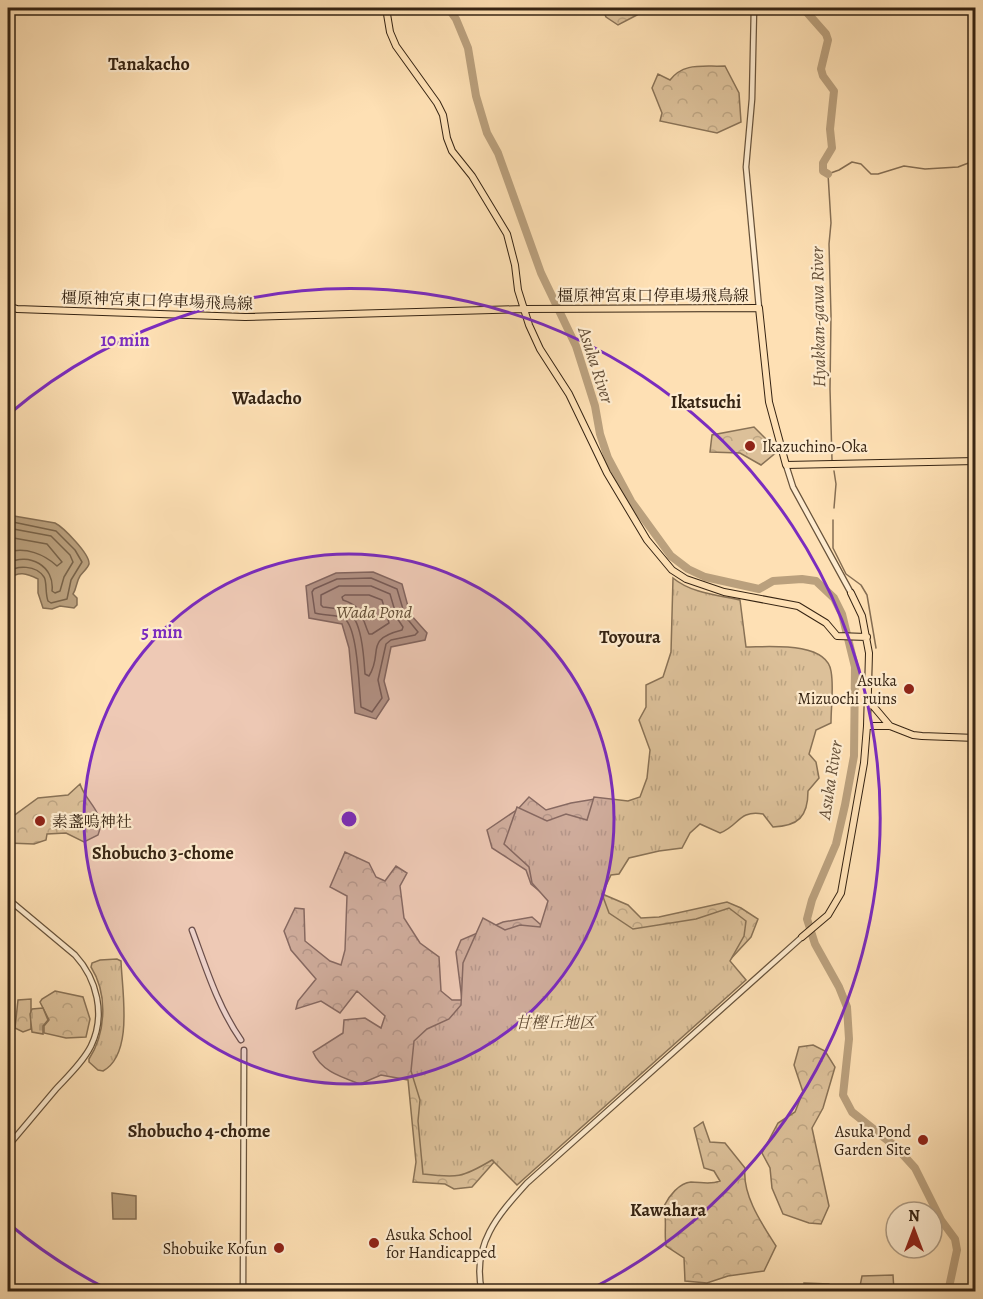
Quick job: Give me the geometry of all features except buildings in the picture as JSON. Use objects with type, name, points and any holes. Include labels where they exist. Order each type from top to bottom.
[{"type":"main road","points":[[386,8],[390,32],[396,46],[437,104],[452,151],[472,176],[507,234],[523,309],[540,349],[568,394],[607,473],[647,540],[672,570],[702,586],[798,606],[816,616],[837,636],[867,637]]},
{"type":"main road","name":"橿原神宮東口停車場飛鳥線","points":[[8,306],[27,310],[245,317],[523,309],[759,308],[768,398],[786,465]]},
{"type":"main road","points":[[786,465],[975,461]]},
{"type":"main road","points":[[802,937],[828,915],[841,892],[853,834],[867,726],[869,653],[862,616],[851,592]]},
{"type":"main road","points":[[868,700],[890,726]]},
{"type":"main road","points":[[867,726],[890,726],[914,735],[975,738]]},
{"type":"street","points":[[754,8],[752,99],[746,167],[759,308]]},
{"type":"street","points":[[786,465],[793,487],[851,592]]},
{"type":"street","points":[[8,899],[84,965],[95,987],[98,1017],[94,1038],[87,1053],[8,1146]]},
{"type":"street","points":[[192,930],[224,1015],[241,1040]]},
{"type":"street","points":[[482,1292],[478,1273],[481,1249],[504,1209],[518,1193],[665,1057],[802,937]]},
{"type":"street","points":[[243,1292],[244,1050]]},
{"type":"green space","points":[[602,8],[636,8],[637,15],[618,25],[606,17]]},
{"type":"green space","points":[[725,66],[739,93],[741,122],[717,133],[660,121],[662,113],[652,88],[658,74],[670,80],[681,70],[688,68]]},
{"type":"green space","points":[[754,427],[778,451],[761,465],[740,453],[710,452],[712,435]]},
{"type":"green space","name":"甘樫丘地区","points":[[673,578],[696,590],[740,600],[746,647],[808,650],[827,661],[831,671],[831,723],[816,730],[809,754],[816,762],[819,778],[808,791],[804,814],[800,818],[789,825],[773,827],[763,814],[749,814],[720,833],[700,824],[690,833],[682,848],[629,858],[619,874],[611,875],[602,894],[609,913],[633,929],[696,919],[729,908],[746,921],[744,936],[730,961],[746,980],[517,1185],[492,1160],[459,1175],[423,1174],[418,1121],[420,1100],[411,1071],[414,1041],[427,1029],[449,1019],[461,1005],[463,963],[483,918],[505,930],[520,925],[540,927],[548,901],[532,883],[529,867],[504,844],[517,807],[547,821],[566,814],[587,820],[594,797],[628,801],[640,797],[647,778],[650,750],[639,720],[646,707],[646,685],[663,677],[671,652]]},
{"type":"green space","name":"甘樫丘地区","points":[[815,729],[764,813],[751,811],[700,822],[629,856],[610,872],[600,893],[628,905],[641,918],[659,917],[727,902],[758,919],[751,937],[726,964],[495,1161],[472,1187],[454,1189],[445,1184],[413,1182],[416,1162],[408,1080],[381,1075],[360,1084],[326,1069],[313,1052],[343,1033],[344,1020],[365,1018],[381,1028],[385,1016],[357,991],[340,1013],[321,1001],[296,1009],[298,1001],[316,979],[291,950],[284,931],[295,908],[304,909],[305,941],[330,961],[341,965],[345,950],[347,896],[330,887],[345,852],[369,863],[376,877],[385,881],[396,866],[407,873],[400,886],[404,918],[420,943],[439,957],[441,991],[452,1000],[462,1000],[456,952],[461,940],[503,922],[532,917],[557,939],[549,899],[531,884],[526,870],[492,848],[487,830],[518,809],[529,797],[546,810],[595,799],[629,803]]},
{"type":"green space","points":[[80,784],[98,814],[100,827],[98,835],[84,842],[66,833],[47,834],[46,840],[34,844],[8,843],[8,820],[38,798],[68,795]]},
{"type":"green space","points":[[117,959],[121,961],[124,1005],[123,1037],[119,1051],[113,1063],[103,1071],[98,1070],[89,1062],[102,1026],[100,989],[91,967],[92,963]]},
{"type":"green space","points":[[55,991],[83,997],[90,1019],[86,1037],[66,1038],[44,1033],[44,1026],[49,1020],[40,1002]]},
{"type":"green space","points":[[31,999],[31,1029],[23,1032],[15,1028],[18,1000]]},
{"type":"green space","points":[[43,1008],[48,1020],[43,1026],[43,1034],[32,1032],[30,1014],[32,1009]]},
{"type":"green space","points":[[813,1045],[825,1051],[835,1067],[823,1108],[812,1128],[829,1206],[821,1224],[809,1223],[783,1214],[772,1188],[770,1168],[762,1153],[778,1123],[795,1112],[803,1092],[794,1065],[799,1047]]},
{"type":"green space","points":[[703,1122],[710,1142],[725,1143],[745,1168],[750,1199],[759,1219],[776,1246],[764,1271],[728,1276],[707,1283],[685,1281],[684,1258],[666,1246],[664,1206],[682,1185],[691,1182],[720,1181],[714,1171],[704,1168],[694,1128]]},
{"type":"green space","points":[[893,1275],[894,1291],[859,1291],[862,1276]]},
{"type":"green space","points":[[804,1283],[829,1284],[835,1291],[804,1291]]},
{"type":"water","points":[[8,515],[55,523],[81,548],[89,564],[79,578],[73,594],[77,598],[77,605],[74,608],[60,606],[52,609],[43,608],[38,593],[38,579],[30,575],[16,575],[8,579]]},
{"type":"water","name":"Wada Pond","points":[[373,572],[402,584],[410,614],[427,633],[425,640],[391,647],[384,681],[389,699],[376,719],[355,713],[349,648],[342,624],[309,618],[306,586],[336,573]]},
{"type":"water","points":[[112,1193],[136,1196],[136,1219],[113,1219]]},
{"type":"waterway","name":"Asuka River","points":[[448,8],[456,19],[468,48],[476,96],[487,133],[498,153],[541,273],[576,346],[608,458],[631,501],[671,556],[688,569],[705,577],[759,589],[773,581],[802,579],[816,581],[834,598],[842,614],[855,667],[854,756],[836,844],[812,900],[807,919],[815,944],[839,987],[847,1007],[849,1039],[843,1095],[852,1112],[896,1147],[915,1168],[941,1220],[955,1239],[957,1250],[948,1292]]},
{"type":"waterway","points":[[803,8],[826,34],[828,40],[821,69],[823,76],[834,91],[830,129],[832,148],[823,163],[823,171],[828,174]]},
{"type":"waterway","name":"Hyakkan-gawa River","points":[[832,460],[829,244],[831,223],[828,174],[852,162],[861,164],[871,174],[904,166],[925,169],[958,167],[971,162],[974,167],[971,242],[976,250]]},
{"type":"waterway","name":"Hyakkan-gawa River","points":[[834,471],[836,484],[834,508]]},
{"type":"waterway","name":"Hyakkan-gawa River","points":[[833,520],[833,548],[846,574],[861,585],[867,595],[876,648]]},
{"type":"place","name":"Ikazuchino-Oka","points":[[750,446]]},
{"type":"place","name":"Asuka Mizuochi ruins","points":[[909,689]]},
{"type":"place","name":"素盞嗚神社","points":[[40,821]]},
{"type":"place","name":"Asuka Pond Garden Site","points":[[923,1140]]},
{"type":"place","name":"Asuka School for Handicapped","points":[[374,1243]]},
{"type":"place","name":"Shobuike Kofun","points":[[279,1248]]},
{"type":"district","name":"Tanakacho","points":[[149,64]]},
{"type":"district","name":"Wadacho","points":[[267,398]]},
{"type":"district","name":"Ikatsuchi","points":[[706,402]]},
{"type":"district","name":"Toyoura","points":[[630,637]]},
{"type":"district","name":"Shobucho 3-chome","points":[[163,853]]},
{"type":"district","name":"Shobucho 4-chome","points":[[199,1131]]},
{"type":"district","name":"Kawahara","points":[[668,1210]]}]
